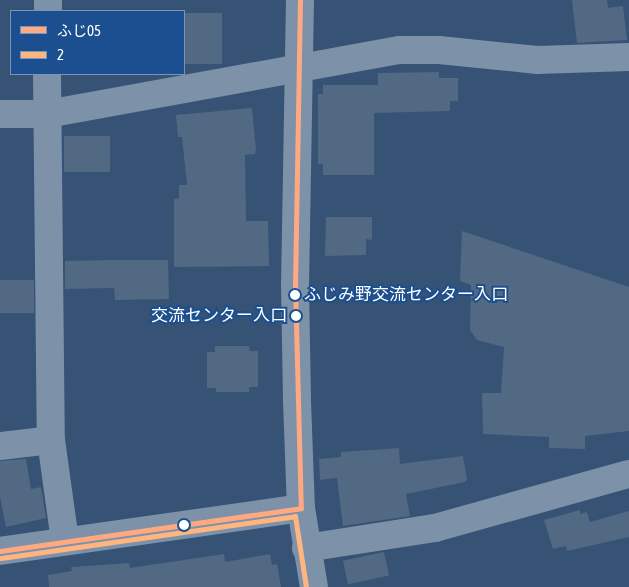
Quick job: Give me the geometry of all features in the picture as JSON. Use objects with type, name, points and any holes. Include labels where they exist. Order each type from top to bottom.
[{"type":"street","points":[[300,0],[295,285],[301,508],[306,548],[314,587]]},
{"type":"street","points":[[0,114],[47,114],[400,50],[439,50],[537,60],[629,57]]},
{"type":"street","points":[[47,75],[51,440],[65,541]]},
{"type":"street","points":[[0,446],[51,440]]},
{"type":"street","points":[[306,548],[435,528],[629,474]]},
{"type":"street","points":[[0,551],[301,508]]},
{"type":"building","points":[[572,0],[607,0],[608,8],[623,6],[627,40],[577,43]]},
{"type":"building","points":[[185,13],[222,13],[222,64],[185,64]]},
{"type":"building","points":[[439,72],[439,78],[458,78],[458,101],[450,101],[450,111],[374,113],[374,175],[323,175],[323,164],[318,164],[318,94],[323,94],[323,85],[378,85],[378,73]]},
{"type":"building","points":[[252,108],[256,149],[255,154],[245,155],[246,221],[268,221],[269,266],[174,267],[174,199],[179,198],[179,185],[187,185],[182,137],[178,137],[176,115]]},
{"type":"building","points":[[64,136],[110,136],[110,172],[64,172]]},
{"type":"building","points":[[326,217],[372,217],[372,240],[366,239],[366,255],[325,256]]},
{"type":"building","points":[[462,231],[629,287],[629,431],[585,436],[585,449],[549,448],[549,437],[483,434],[482,393],[501,393],[504,347],[477,340],[470,330],[471,285],[460,281]]},
{"type":"building","points":[[168,260],[169,299],[115,300],[114,288],[65,289],[65,261]]},
{"type":"building","points":[[0,280],[34,280],[34,313],[0,313]]},
{"type":"building","points":[[215,346],[249,346],[250,351],[258,351],[258,387],[249,387],[249,392],[216,392],[216,388],[207,388],[207,352],[215,352]]},
{"type":"building","points":[[399,448],[400,464],[463,456],[467,479],[465,482],[406,494],[410,516],[343,526],[337,478],[320,480],[319,459],[341,457],[341,452]]},
{"type":"building","points":[[26,459],[31,489],[41,487],[46,518],[6,527],[0,497],[0,461]]},
{"type":"building","points":[[580,510],[580,514],[587,512],[590,522],[629,511],[629,537],[567,551],[566,546],[553,549],[544,520]]},
{"type":"building","points":[[384,552],[389,575],[348,584],[343,561]]},
{"type":"building","points":[[224,554],[225,562],[270,554],[272,565],[277,564],[281,587],[49,587],[48,575],[72,571],[71,567],[129,563],[130,568]]},
{"type":"transit line","name":"ふじ05","points":[[300,0],[295,285],[301,508]]},
{"type":"transit line","name":"ふじ05","points":[[0,551],[301,508]]},
{"type":"transit line","name":"2","points":[[1,558],[295,516],[306,587]]},
{"type":"place","name":"ふじみ野交流センター入口","points":[[295,295]]},
{"type":"place","name":"交流センター入口","points":[[296,316]]}]
